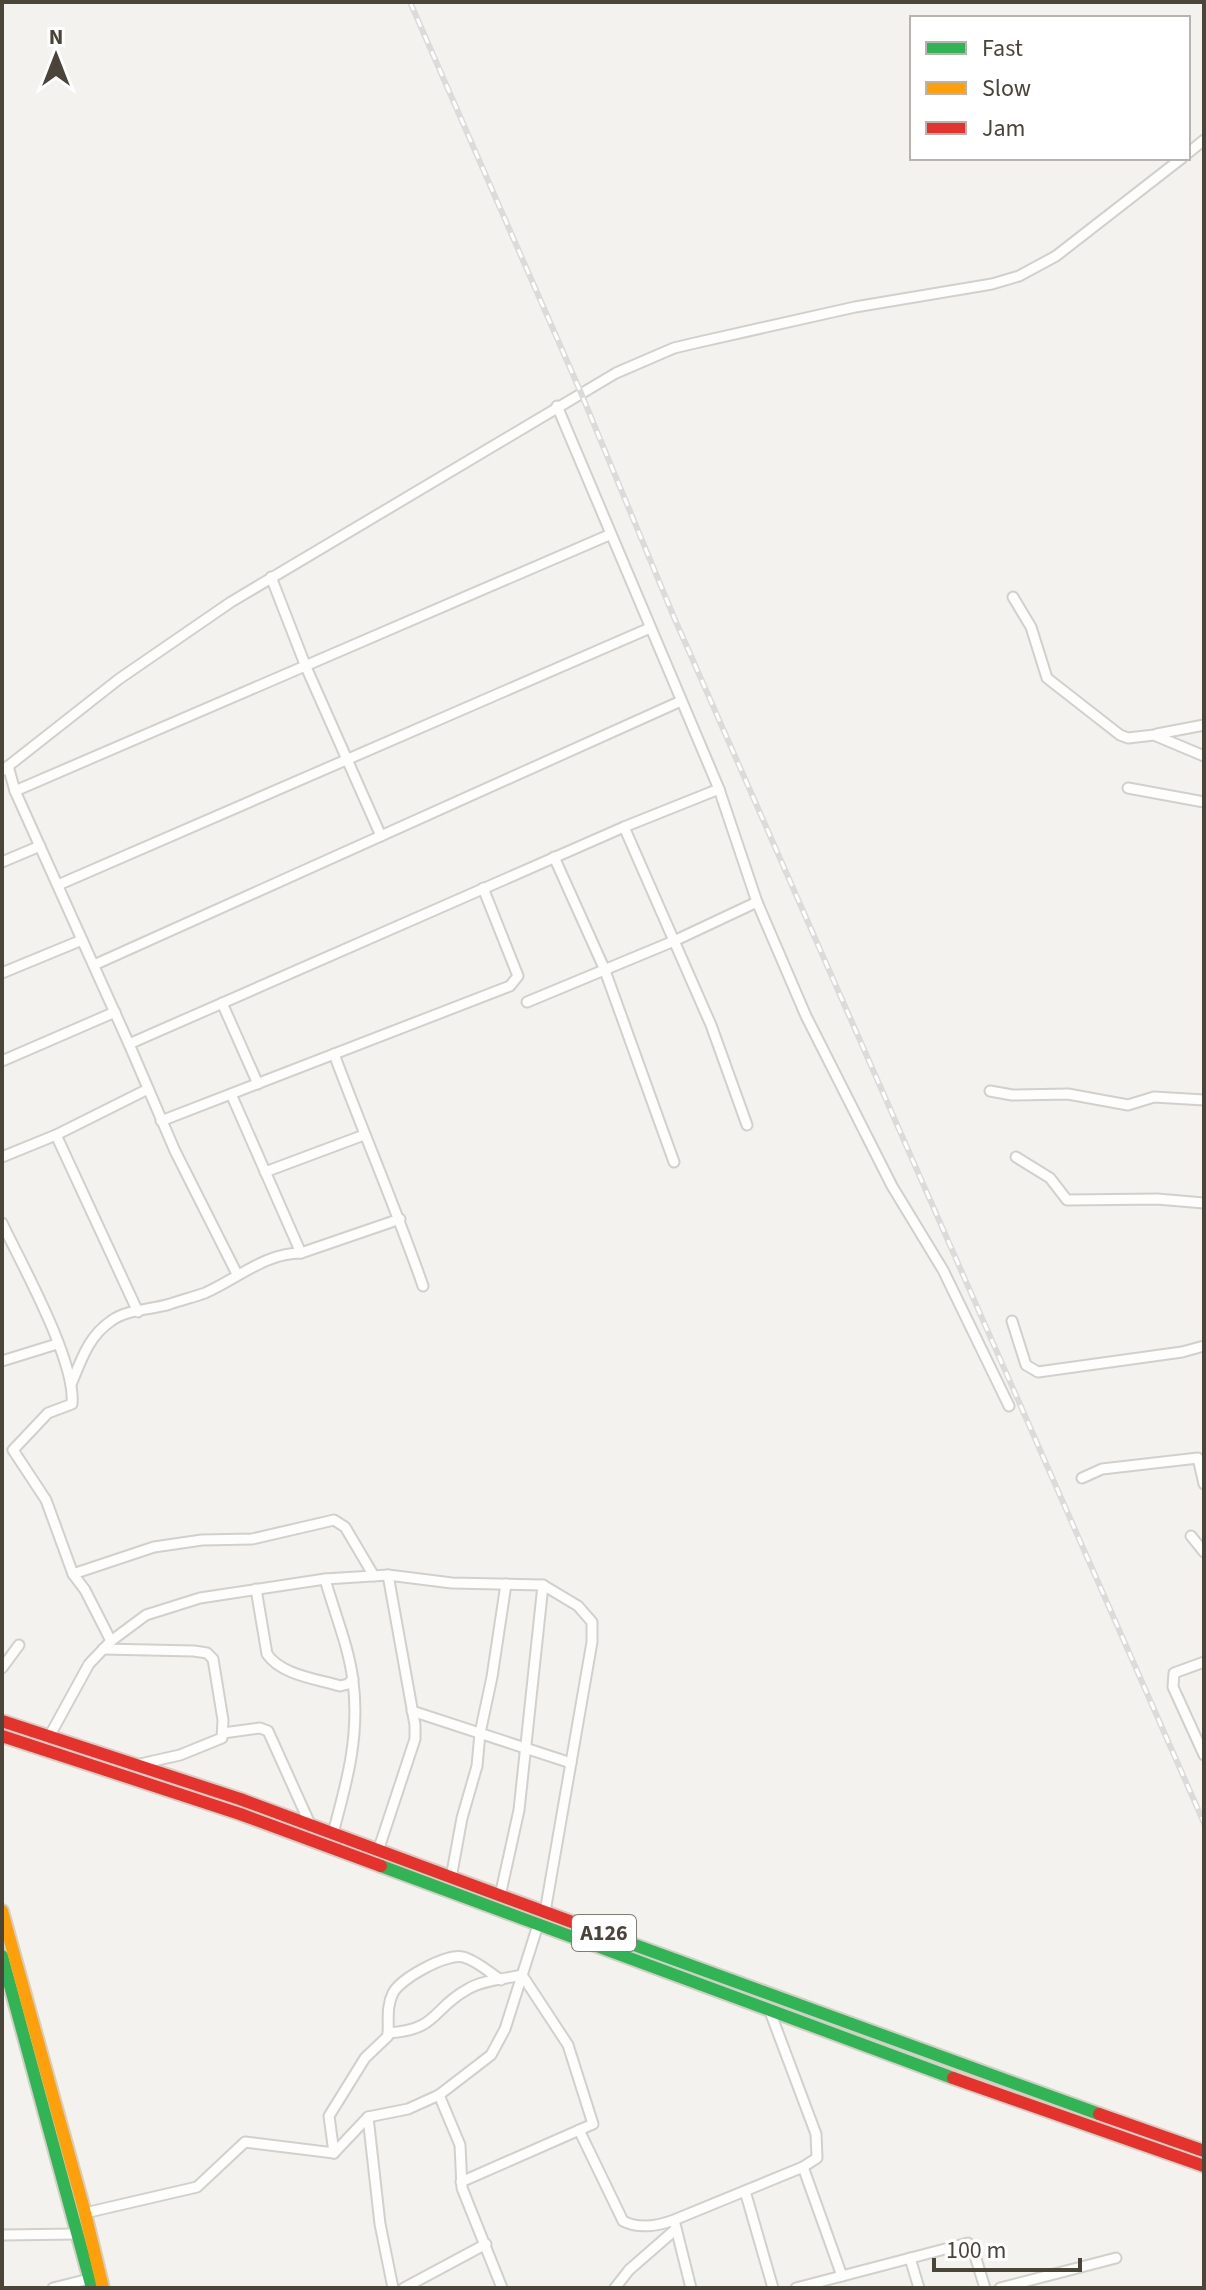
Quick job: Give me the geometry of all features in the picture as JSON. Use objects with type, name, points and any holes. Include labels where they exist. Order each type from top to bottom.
[{"type":"main road","name":"A126","points":[[2,1721],[310,1824],[967,2068],[1204,2151]]},
{"type":"main road","name":"A126","points":[[6,1737],[240,1814],[969,2084],[1204,2166]]},
{"type":"main road","points":[[2,1911],[103,2288]]},
{"type":"main road","points":[[2,1956],[91,2283]]},
{"type":"street","points":[[237,1274],[161,1121],[5,768],[119,679],[231,602],[616,373],[674,348],[855,307],[992,284],[1019,276],[1056,256],[1179,160]]},
{"type":"street","points":[[557,406],[719,789],[757,902],[806,1016],[892,1186],[943,1270],[1009,1406]]},
{"type":"street","points":[[15,791],[609,535]]},
{"type":"street","points":[[271,577],[306,667],[381,836]]},
{"type":"street","points":[[1013,597],[1031,627],[1047,678],[1120,735],[1128,738],[1154,735],[1204,725]]},
{"type":"street","points":[[58,885],[650,628]]},
{"type":"street","points":[[94,965],[681,701]]},
{"type":"street","points":[[1154,735],[1204,756]]},
{"type":"street","points":[[1128,788],[1204,802]]},
{"type":"street","points":[[129,1044],[554,857],[719,789]]},
{"type":"street","points":[[624,827],[711,1025],[747,1125]]},
{"type":"street","points":[[2,862],[40,846]]},
{"type":"street","points":[[554,857],[604,968],[674,1162]]},
{"type":"street","points":[[161,1121],[510,986],[518,976],[483,888]]},
{"type":"street","points":[[527,1002],[674,941],[757,902]]},
{"type":"street","points":[[2,973],[82,940]]},
{"type":"street","points":[[222,1003],[258,1084]]},
{"type":"street","points":[[2,1061],[115,1012]]},
{"type":"street","points":[[334,1054],[400,1219],[423,1286]]},
{"type":"street","points":[[2,1157],[56,1135],[148,1089]]},
{"type":"street","points":[[990,1091],[1012,1095],[1068,1094],[1128,1105],[1154,1097],[1204,1100]]},
{"type":"street","points":[[231,1094],[301,1253]]},
{"type":"street","points":[[56,1135],[138,1312]]},
{"type":"street","points":[[265,1172],[364,1135]]},
{"type":"street","points":[[1016,1157],[1050,1178],[1067,1200],[1157,1199],[1204,1203]]},
{"type":"street","points":[[72,1382],[89,1342],[111,1320],[126,1313],[206,1292],[237,1274],[285,1253],[301,1253],[400,1219]]},
{"type":"street","points":[[2,1223],[72,1382],[72,1404],[48,1413],[13,1450],[46,1500],[73,1574],[85,1590],[111,1641]]},
{"type":"street","points":[[1012,1321],[1026,1365],[1038,1372],[1182,1352],[1204,1346]]},
{"type":"street","points":[[2,1361],[57,1344]]},
{"type":"street","points":[[1082,1478],[1102,1469],[1201,1457],[1204,1484]]},
{"type":"street","points":[[73,1574],[154,1547],[202,1540],[252,1539],[334,1520],[345,1527],[374,1576]]},
{"type":"street","points":[[1191,1536],[1204,1552]]},
{"type":"street","points":[[378,1851],[415,1739],[388,1575]]},
{"type":"street","points":[[49,1737],[89,1664],[111,1641],[146,1615],[200,1598],[325,1579],[388,1575],[452,1583],[543,1585],[578,1606],[592,1622],[592,1642],[545,1912]]},
{"type":"street","points":[[325,1579],[353,1679],[356,1729],[351,1767],[333,1833]]},
{"type":"street","points":[[451,1878],[462,1818],[477,1766],[506,1584]]},
{"type":"street","points":[[500,1896],[519,1810],[543,1585]]},
{"type":"street","points":[[256,1589],[267,1654],[271,1659],[279,1666],[340,1686],[353,1679]]},
{"type":"street","points":[[2,1668],[19,1645]]},
{"type":"street","points":[[103,1649],[194,1651],[210,1655],[213,1659],[223,1733],[220,1741],[137,1765]]},
{"type":"street","points":[[1204,1662],[1174,1673],[1172,1679],[1204,1755]]},
{"type":"street","points":[[412,1711],[571,1763]]},
{"type":"street","points":[[223,1733],[260,1728],[268,1731],[310,1824]]},
{"type":"street","points":[[334,2153],[368,2117],[408,2109],[439,2095],[491,2055],[499,2045],[538,1925]]},
{"type":"street","points":[[334,2153],[329,2116],[365,2058],[386,2038],[388,2010],[395,1990],[411,1977],[446,1958],[467,1958],[501,1980]]},
{"type":"street","points":[[388,2033],[425,2025],[466,1990],[522,1975]]},
{"type":"street","points":[[461,2182],[591,2126],[594,2121],[568,2045],[522,1975]]},
{"type":"street","points":[[615,2288],[675,2224],[817,2158],[816,2134],[769,2009]]},
{"type":"street","points":[[439,2095],[460,2145],[461,2182],[502,2288]]},
{"type":"street","points":[[368,2117],[380,2224],[393,2288]]},
{"type":"street","points":[[579,2130],[603,2185],[625,2224],[675,2224]]},
{"type":"street","points":[[85,2213],[197,2187],[245,2142],[334,2153]]},
{"type":"street","points":[[803,2167],[842,2276]]},
{"type":"street","points":[[745,2191],[773,2288]]},
{"type":"street","points":[[675,2224],[691,2288]]},
{"type":"street","points":[[2,2235],[77,2234]]},
{"type":"street","points":[[796,2288],[968,2243],[972,2246],[985,2288]]},
{"type":"street","points":[[404,2288],[486,2244]]},
{"type":"street","points":[[910,2258],[919,2288]]},
{"type":"street","points":[[1000,2288],[1116,2258]]},
{"type":"street","points":[[53,2288],[91,2283]]},
{"type":"railway","points":[[410,2],[581,393],[673,615],[1204,1823]]},
{"type":"traffic: fast","points":[[381,1866],[953,2078]]},
{"type":"traffic: fast","points":[[599,1932],[1099,2114]]},
{"type":"traffic: fast","points":[[2,1956],[92,2288]]},
{"type":"traffic: slow","points":[[2,1911],[103,2288]]},
{"type":"traffic: jam","points":[[2,1721],[240,1799],[599,1932]]},
{"type":"traffic: jam","points":[[2,1736],[240,1814],[381,1866]]},
{"type":"traffic: jam","points":[[953,2078],[1204,2166]]},
{"type":"traffic: jam","points":[[1099,2114],[1204,2151]]}]
